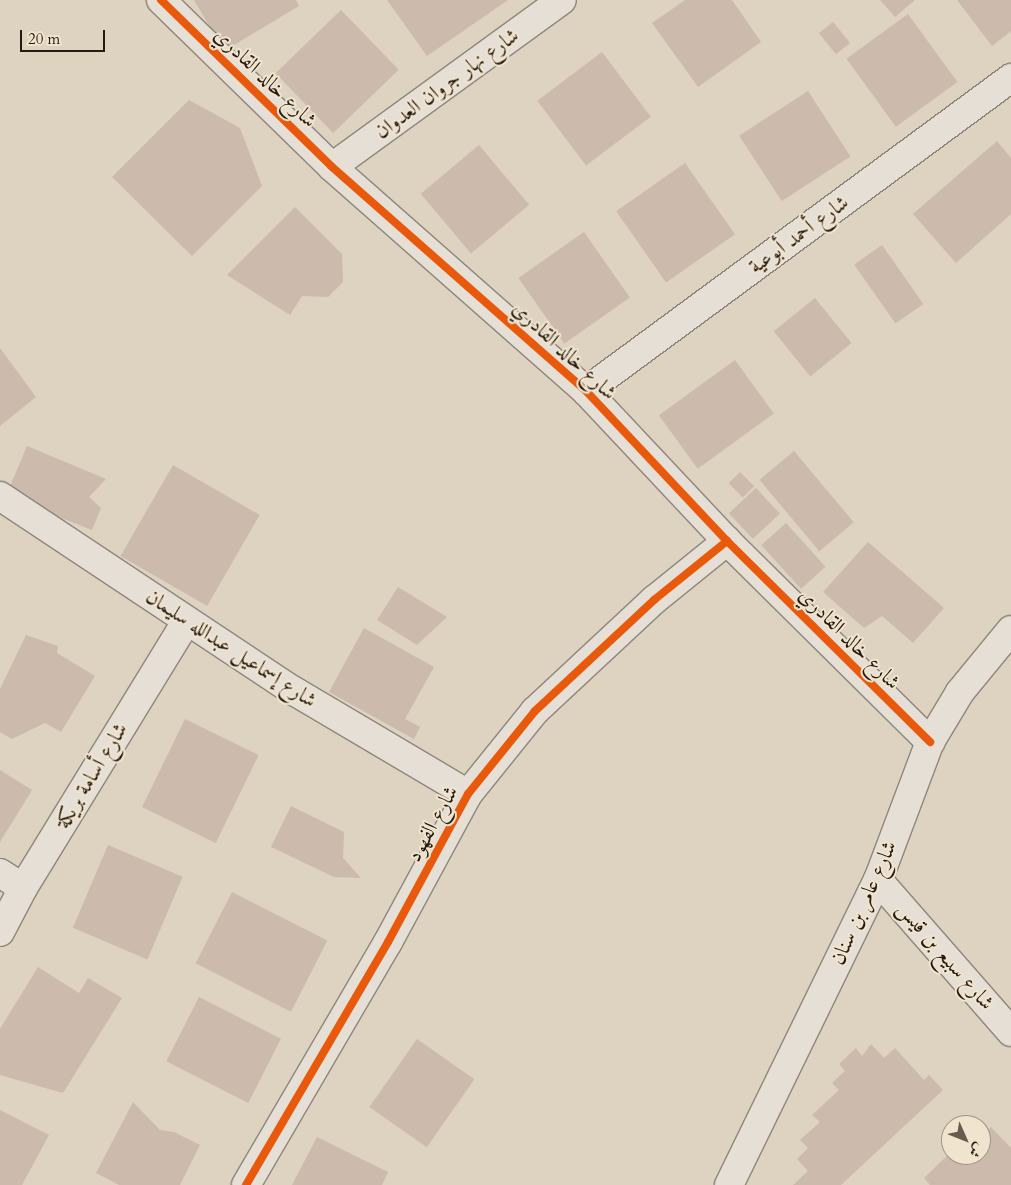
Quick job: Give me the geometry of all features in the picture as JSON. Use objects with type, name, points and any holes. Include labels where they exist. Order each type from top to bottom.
[{"type":"street","name":"شارع خالد القادري","points":[[161,0],[332,167],[586,391],[727,541],[930,742]]},
{"type":"street","name":"شارع نهار جروان العدوان","points":[[332,167],[562,0]]},
{"type":"street","name":"شارع أحمد أبوعية","points":[[586,391],[1011,78]]},
{"type":"street","name":"شارع إسماعيل عبدالله سليمان","points":[[0,496],[186,622],[468,794]]},
{"type":"street","name":"شارع الفهود","points":[[246,1185],[388,942],[468,794],[542,705],[654,600],[727,541]]},
{"type":"street","name":"شارع أسامة بريكة","points":[[0,932],[23,888],[186,622]]},
{"type":"street","name":"شارع عامر بن سنان","points":[[729,1185],[878,880],[930,742],[960,692],[1011,630]]},
{"type":"street","points":[[0,873],[23,888]]},
{"type":"street","name":"شارع سبيع بن قيس","points":[[878,880],[1011,1032]]},
{"type":"building","points":[[194,0],[296,0],[299,6],[224,51]]},
{"type":"building","points":[[387,0],[508,0],[427,56]]},
{"type":"building","points":[[685,0],[732,0],[761,42],[698,87],[652,23]]},
{"type":"building","points":[[880,0],[915,0],[895,17]]},
{"type":"building","points":[[957,0],[1011,0],[1011,31],[992,46]]},
{"type":"building","points":[[341,10],[399,70],[333,133],[276,73]]},
{"type":"building","points":[[908,14],[957,82],[896,127],[847,59]]},
{"type":"building","points":[[833,22],[850,43],[836,54],[819,33]]},
{"type":"building","points":[[602,52],[651,117],[586,165],[537,101]]},
{"type":"building","points":[[808,91],[850,156],[782,201],[739,136]]},
{"type":"building","points":[[189,100],[240,128],[262,186],[192,256],[112,177]]},
{"type":"building","points":[[997,141],[1011,158],[1011,214],[956,263],[913,214]]},
{"type":"building","points":[[479,145],[529,205],[471,254],[421,194]]},
{"type":"building","points":[[685,163],[735,234],[666,282],[616,211]]},
{"type":"building","points":[[295,207],[342,254],[343,282],[328,297],[302,296],[290,315],[227,275]]},
{"type":"building","points":[[584,232],[630,298],[564,343],[518,278]]},
{"type":"building","points":[[882,245],[923,304],[895,323],[854,265]]},
{"type":"building","points":[[815,298],[852,343],[810,376],[774,331]]},
{"type":"building","points":[[0,348],[36,397],[0,426]]},
{"type":"building","points":[[735,360],[774,413],[698,469],[659,415]]},
{"type":"building","points":[[27,446],[106,479],[89,497],[101,508],[92,530],[6,496]]},
{"type":"building","points":[[794,451],[854,522],[819,551],[760,480]]},
{"type":"building","points":[[173,465],[260,515],[207,606],[121,556]]},
{"type":"building","points":[[740,472],[754,486],[743,497],[729,483]]},
{"type":"building","points":[[756,488],[780,514],[753,539],[729,513]]},
{"type":"building","points":[[786,523],[825,567],[801,589],[761,545]]},
{"type":"building","points":[[868,542],[944,608],[913,643],[882,616],[864,628],[823,592]]},
{"type":"building","points":[[398,587],[447,617],[417,645],[377,620]]},
{"type":"building","points":[[364,628],[434,667],[405,719],[420,727],[414,739],[329,692]]},
{"type":"building","points":[[26,635],[58,646],[57,653],[95,676],[61,732],[45,723],[12,739],[0,732],[0,689]]},
{"type":"building","points":[[185,719],[259,755],[216,843],[142,807]]},
{"type":"building","points":[[0,770],[32,790],[0,842]]},
{"type":"building","points":[[291,806],[344,832],[343,858],[361,878],[334,877],[271,847]]},
{"type":"building","points":[[108,845],[183,877],[147,959],[73,928]]},
{"type":"building","points":[[232,892],[327,941],[291,1012],[196,963]]},
{"type":"building","points":[[38,967],[79,993],[88,978],[122,998],[63,1093],[0,1075],[0,1029]]},
{"type":"building","points":[[199,997],[281,1039],[248,1103],[166,1061]]},
{"type":"building","points":[[417,1039],[474,1079],[427,1147],[369,1107]]},
{"type":"building","points":[[871,1044],[884,1058],[895,1048],[924,1080],[929,1075],[943,1090],[841,1185],[793,1185],[808,1171],[797,1159],[808,1148],[800,1140],[820,1122],[812,1115],[839,1090],[832,1083],[845,1071],[839,1064],[856,1048],[862,1056]]},
{"type":"building","points":[[133,1102],[160,1130],[174,1132],[200,1145],[180,1185],[119,1185],[96,1173]]},
{"type":"building","points":[[0,1110],[49,1135],[22,1185],[0,1185]]},
{"type":"building","points":[[991,1127],[1011,1148],[1011,1185],[930,1185],[924,1178],[941,1162],[941,1165],[991,1165]]},
{"type":"building","points":[[317,1137],[388,1172],[382,1185],[292,1185]]},
{"type":"cycle path","points":[[161,0],[332,167],[586,391],[727,541],[930,742]]},
{"type":"cycle path","points":[[246,1185],[388,942],[468,794],[535,711],[654,600],[727,541]]}]
